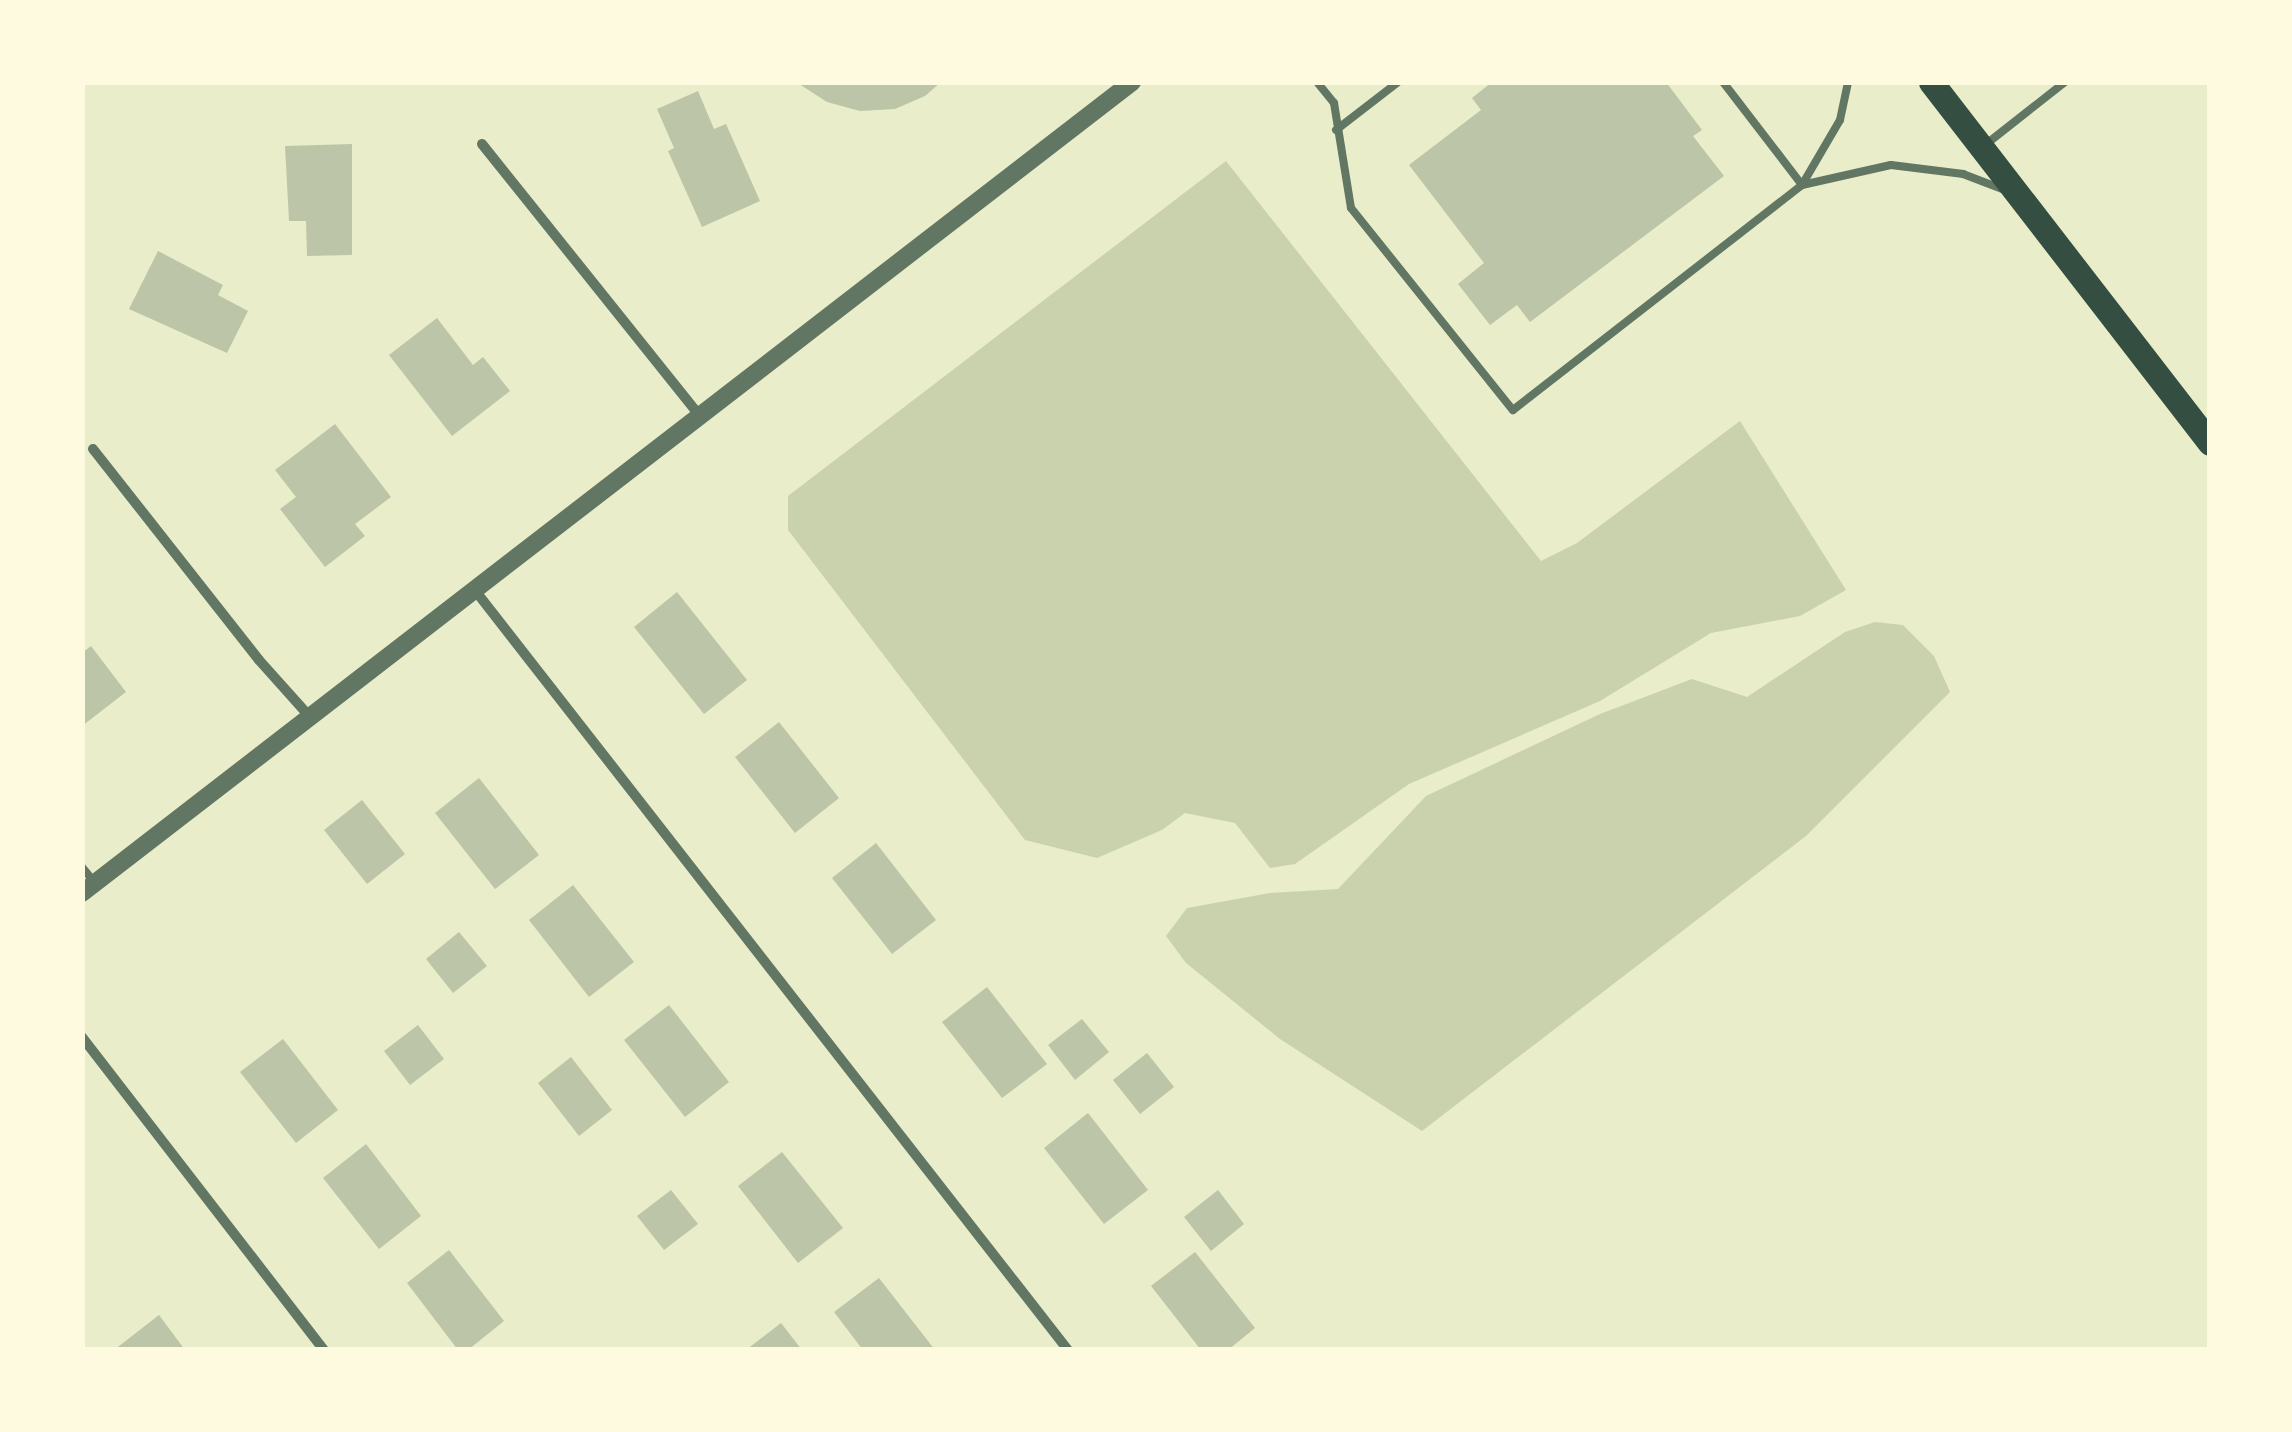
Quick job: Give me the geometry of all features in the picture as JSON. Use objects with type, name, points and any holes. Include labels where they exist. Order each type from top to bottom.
[{"type":"main road","points":[[1931,82],[2210,443]]},
{"type":"street","points":[[89,888],[1132,82]]},
{"type":"street","points":[[482,144],[699,415]]},
{"type":"street","points":[[94,449],[258,660],[310,716]]},
{"type":"street","points":[[474,589],[1068,1350]]},
{"type":"street","points":[[82,1037],[324,1350]]},
{"type":"lane","points":[[1317,82],[1334,103],[1351,208],[1513,410],[1802,185],[1840,120],[1848,82]]},
{"type":"lane","points":[[1336,130],[1398,82]]},
{"type":"lane","points":[[1723,82],[1802,185]]},
{"type":"lane","points":[[1981,148],[2066,82]]},
{"type":"lane","points":[[1802,185],[1891,165],[1963,174],[2017,194]]},
{"type":"lane","points":[[82,868],[89,888]]},
{"type":"green space","points":[[1226,161],[1541,561],[1577,543],[1740,421],[1846,590],[1800,616],[1711,633],[1600,701],[1409,784],[1295,864],[1270,868],[1235,823],[1185,813],[1162,830],[1097,858],[1025,840],[788,530],[788,496]]},
{"type":"green space","points":[[1875,622],[1903,625],[1934,656],[1950,692],[1806,836],[1422,1131],[1280,1039],[1186,963],[1166,936],[1187,908],[1270,893],[1338,889],[1426,796],[1600,714],[1692,679],[1747,697],[1845,632]]},
{"type":"building","points":[[796,82],[941,82],[925,96],[895,109],[860,111],[827,102]]},
{"type":"building","points":[[1492,82],[1666,82],[1702,130],[1693,136],[1724,176],[1530,322],[1517,305],[1490,325],[1458,284],[1484,263],[1409,165],[1481,110],[1472,98]]},
{"type":"building","points":[[698,91],[714,129],[726,124],[760,201],[702,227],[668,151],[674,148],[657,109]]},
{"type":"building","points":[[352,144],[352,255],[307,256],[306,221],[289,221],[285,146]]},
{"type":"building","points":[[158,251],[223,285],[218,295],[248,311],[227,353],[129,309]]},
{"type":"building","points":[[437,318],[473,365],[483,357],[510,391],[452,436],[389,355]]},
{"type":"building","points":[[335,424],[391,497],[355,524],[365,536],[325,567],[280,509],[296,497],[275,470]]},
{"type":"building","points":[[677,592],[747,680],[704,714],[634,627]]},
{"type":"building","points":[[91,646],[126,692],[82,726],[82,653]]},
{"type":"building","points":[[779,722],[839,798],[795,833],[735,757]]},
{"type":"building","points":[[479,778],[539,855],[495,889],[435,813]]},
{"type":"building","points":[[362,800],[405,854],[367,884],[324,830]]},
{"type":"building","points":[[876,843],[936,920],[892,954],[832,878]]},
{"type":"building","points":[[573,885],[634,962],[589,997],[529,920]]},
{"type":"building","points":[[459,932],[487,966],[453,993],[426,959]]},
{"type":"building","points":[[987,987],[1047,1064],[1002,1098],[942,1022]]},
{"type":"building","points":[[669,1005],[729,1082],[685,1117],[624,1040]]},
{"type":"building","points":[[1082,1019],[1109,1052],[1075,1080],[1048,1045]]},
{"type":"building","points":[[418,1025],[444,1059],[410,1085],[384,1051]]},
{"type":"building","points":[[283,1039],[338,1110],[296,1143],[240,1072]]},
{"type":"building","points":[[1147,1053],[1174,1087],[1140,1114],[1113,1080]]},
{"type":"building","points":[[571,1057],[612,1110],[579,1136],[538,1083]]},
{"type":"building","points":[[1088,1113],[1148,1190],[1104,1224],[1044,1148]]},
{"type":"building","points":[[366,1144],[421,1216],[379,1249],[323,1178]]},
{"type":"building","points":[[782,1152],[843,1228],[798,1263],[738,1186]]},
{"type":"building","points":[[671,1190],[698,1224],[664,1250],[637,1216]]},
{"type":"building","points":[[1218,1190],[1244,1224],[1211,1251],[1184,1217]]},
{"type":"building","points":[[449,1250],[504,1321],[468,1350],[458,1350],[407,1283]]},
{"type":"building","points":[[1195,1252],[1255,1328],[1228,1350],[1201,1350],[1151,1286]]},
{"type":"building","points":[[879,1278],[935,1350],[863,1350],[834,1312]]},
{"type":"building","points":[[159,1315],[185,1350],[114,1350]]},
{"type":"building","points":[[781,1323],[802,1350],[746,1350]]}]
